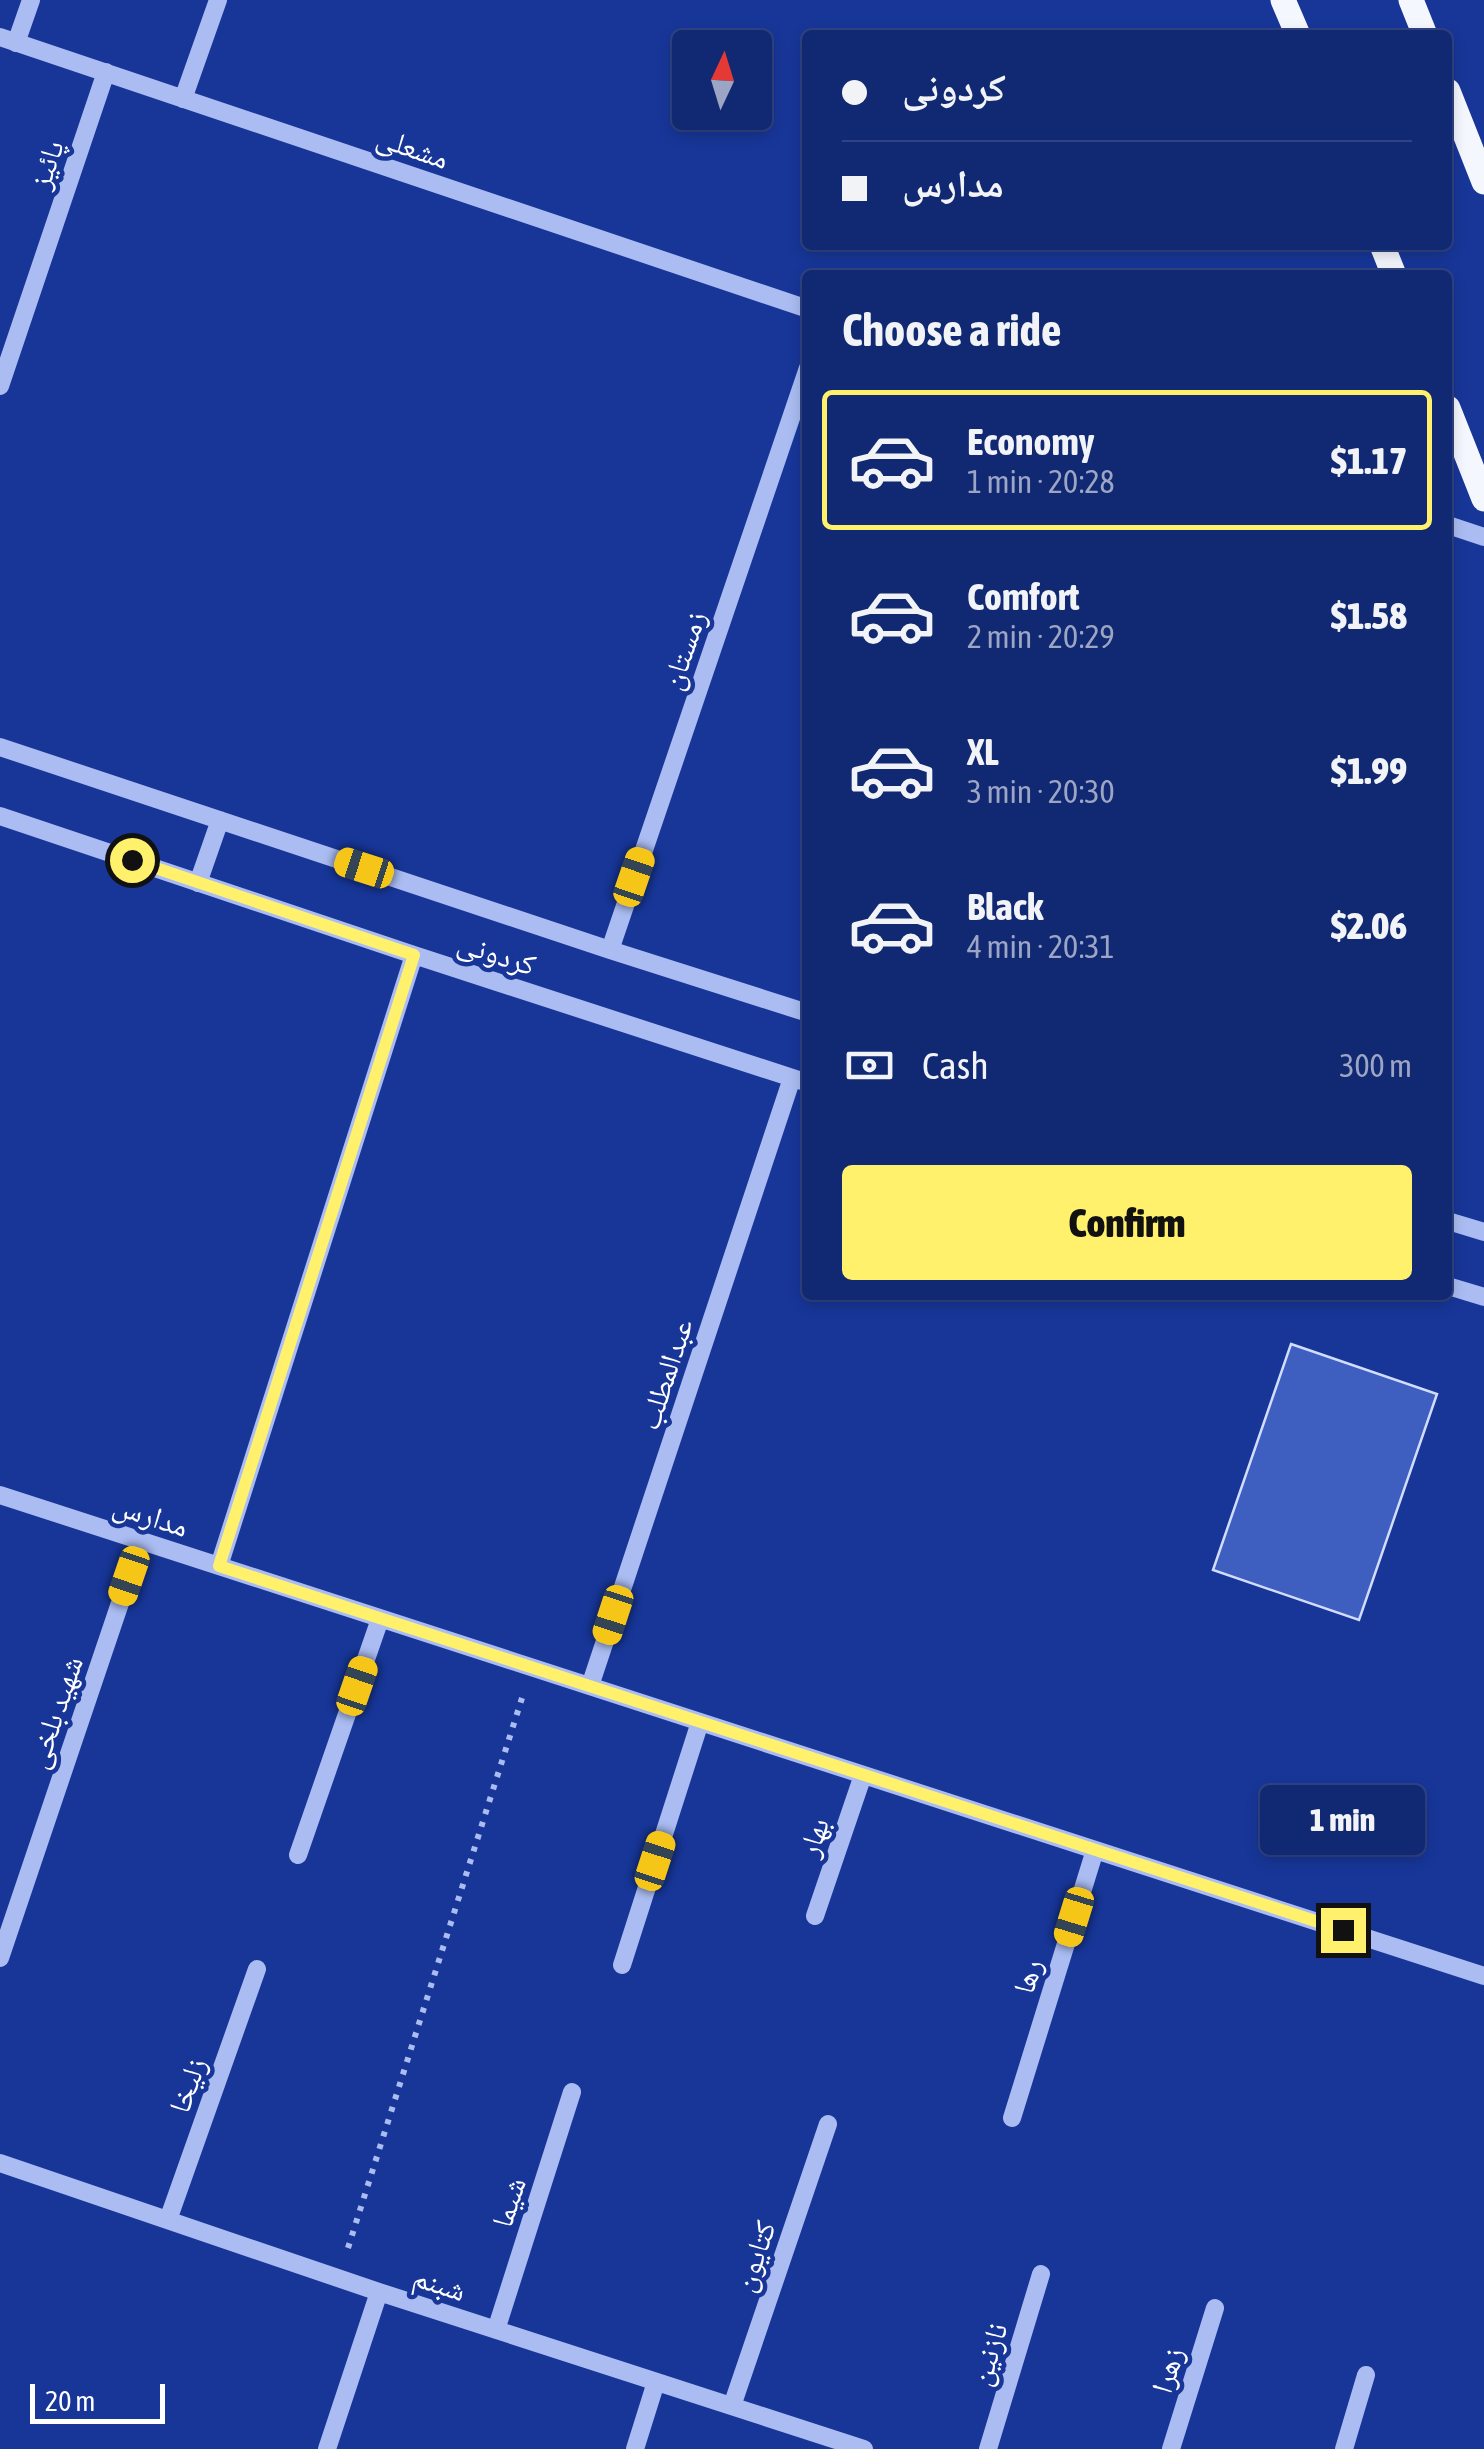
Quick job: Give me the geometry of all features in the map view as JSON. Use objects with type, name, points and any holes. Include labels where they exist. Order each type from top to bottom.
[{"type":"main road","points":[[1284,0],[1296,30]]},
{"type":"main road","points":[[1411,0],[1423,30]]},
{"type":"main road","points":[[1452,101],[1484,182]]},
{"type":"main road","points":[[1452,418],[1484,499]]},
{"type":"street","points":[[8,40],[31,0]]},
{"type":"street","points":[[183,99],[218,0]]},
{"type":"street","name":"مشعلی","points":[[8,40],[802,307]]},
{"type":"street","name":"پائیز","points":[[0,386],[106,72]]},
{"type":"street","name":"زمستان","points":[[610,950],[802,386]]},
{"type":"street","points":[[1452,526],[1484,537]]},
{"type":"street","name":"کردونی","points":[[0,747],[802,1011]]},
{"type":"street","name":"کردونی","points":[[0,816],[800,1081]]},
{"type":"street","points":[[198,883],[220,820]]},
{"type":"street","points":[[219,1566],[414,955]]},
{"type":"street","name":"عبدالمطلب","points":[[590,1686],[800,1081]]},
{"type":"street","points":[[1452,1222],[1484,1232]]},
{"type":"street","points":[[1452,1287],[1484,1297]]},
{"type":"street","name":"مدارس","points":[[0,1495],[1484,1976]]},
{"type":"street","name":"شهید بلخی","points":[[0,1958],[141,1541]]},
{"type":"street","points":[[298,1855],[380,1619]]},
{"type":"street","points":[[622,1965],[700,1722]]},
{"type":"street","name":"بهار","points":[[814,1916],[863,1775]]},
{"type":"street","name":"رها","points":[[1012,2118],[1095,1850]]},
{"type":"street","name":"زلیخا","points":[[168,2220],[257,1970]]},
{"type":"street","name":"شیما","points":[[496,2330],[572,2092]]},
{"type":"street","name":"کتایون","points":[[732,2406],[828,2124]]},
{"type":"street","name":"شبنم","points":[[0,2163],[379,2292],[732,2406],[816,2442],[864,2449]]},
{"type":"street","name":"نازنین","points":[[988,2449],[1041,2274]]},
{"type":"street","points":[[327,2449],[379,2292]]},
{"type":"street","name":"زهرا","points":[[1172,2449],[1215,2308]]},
{"type":"street","points":[[1344,2449],[1366,2375]]},
{"type":"street","points":[[636,2449],[656,2382]]},
{"type":"path","points":[[339,2278],[531,1668]]},
{"type":"building","points":[[1291,1344],[1437,1394],[1359,1620],[1213,1570]]},
{"type":"route","points":[[132,860],[414,955],[219,1566],[1343,1930]]}]
